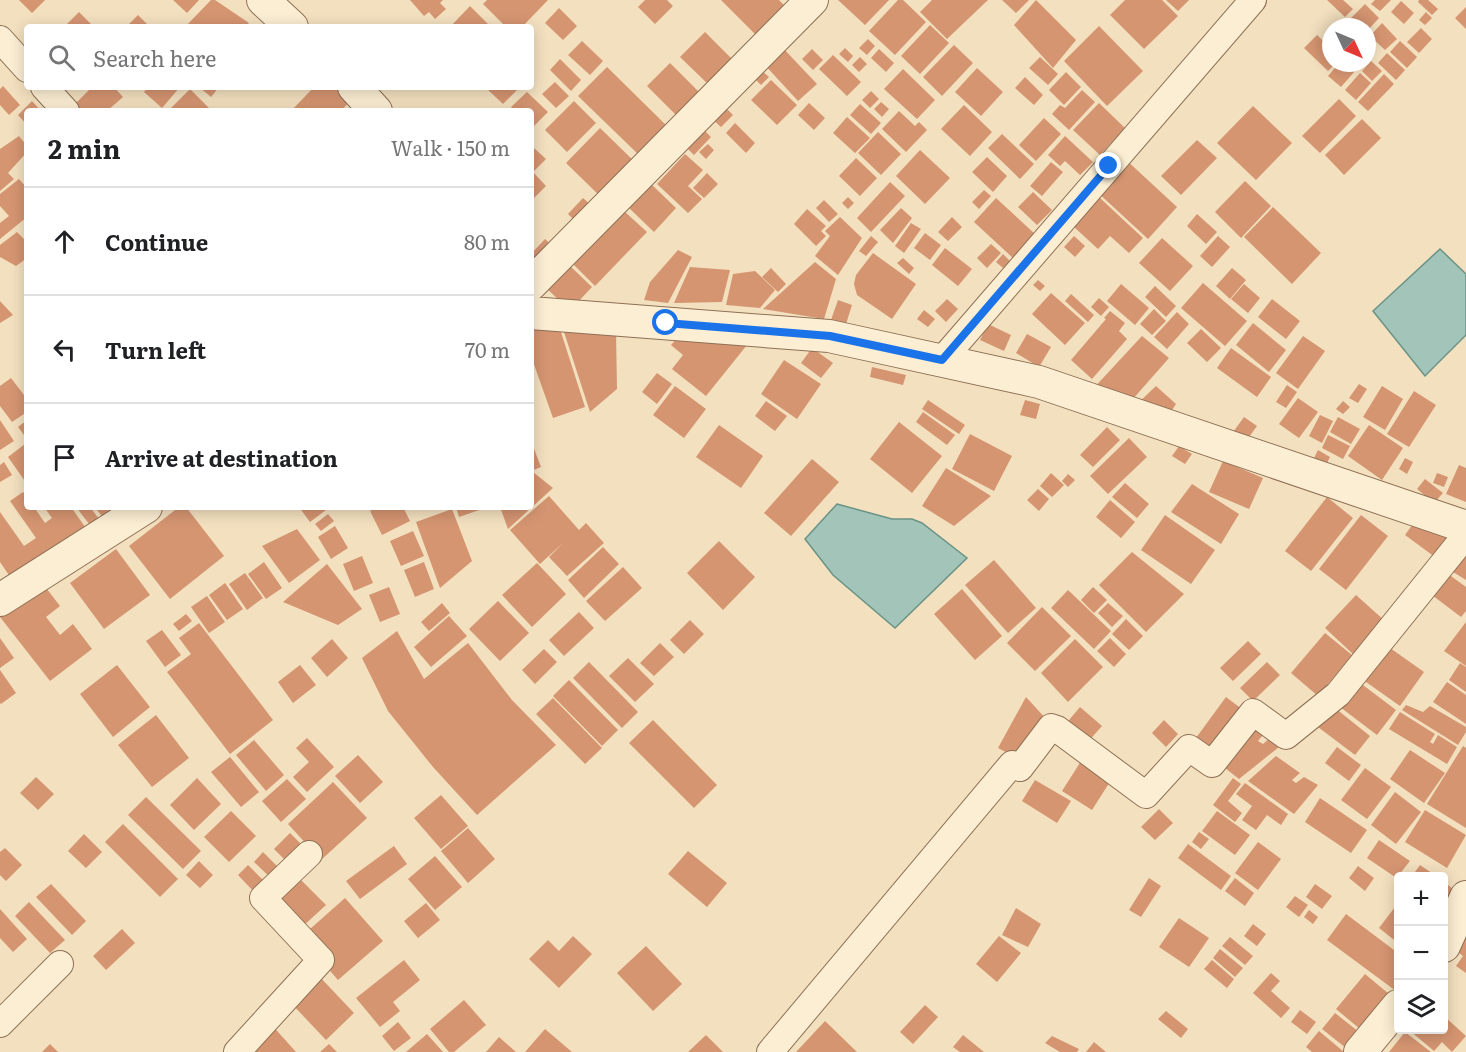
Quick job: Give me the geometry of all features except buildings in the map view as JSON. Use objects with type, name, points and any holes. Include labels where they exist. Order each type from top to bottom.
[{"type":"street","points":[[263,0],[289,24]]},
{"type":"street","points":[[534,281],[812,0]]},
{"type":"street","points":[[942,360],[1253,0]]},
{"type":"street","points":[[0,39],[24,66]]},
{"type":"street","points":[[47,90],[63,108]]},
{"type":"street","points":[[357,90],[373,108]]},
{"type":"street","points":[[534,313],[830,336],[1039,382],[1466,527]]},
{"type":"street","points":[[0,600],[141,510]]},
{"type":"street","points":[[770,1052],[1012,764],[1020,768],[1052,727],[1146,795],[1189,748],[1212,764],[1253,712],[1286,736],[1338,694],[1466,535]]},
{"type":"street","points":[[237,1052],[321,960],[263,898],[309,854]]},
{"type":"street","points":[[1448,935],[1466,897]]},
{"type":"street","points":[[0,1024],[60,964]]},
{"type":"street","points":[[1360,1052],[1394,1011]]},
{"type":"water","points":[[1440,249],[1466,274],[1466,335],[1425,376],[1373,311]]},
{"type":"water","points":[[837,504],[892,519],[912,519],[922,523],[967,558],[895,628],[833,575],[805,539]]},
{"type":"route","points":[[666,323],[830,336],[942,360],[1109,166]]}]
